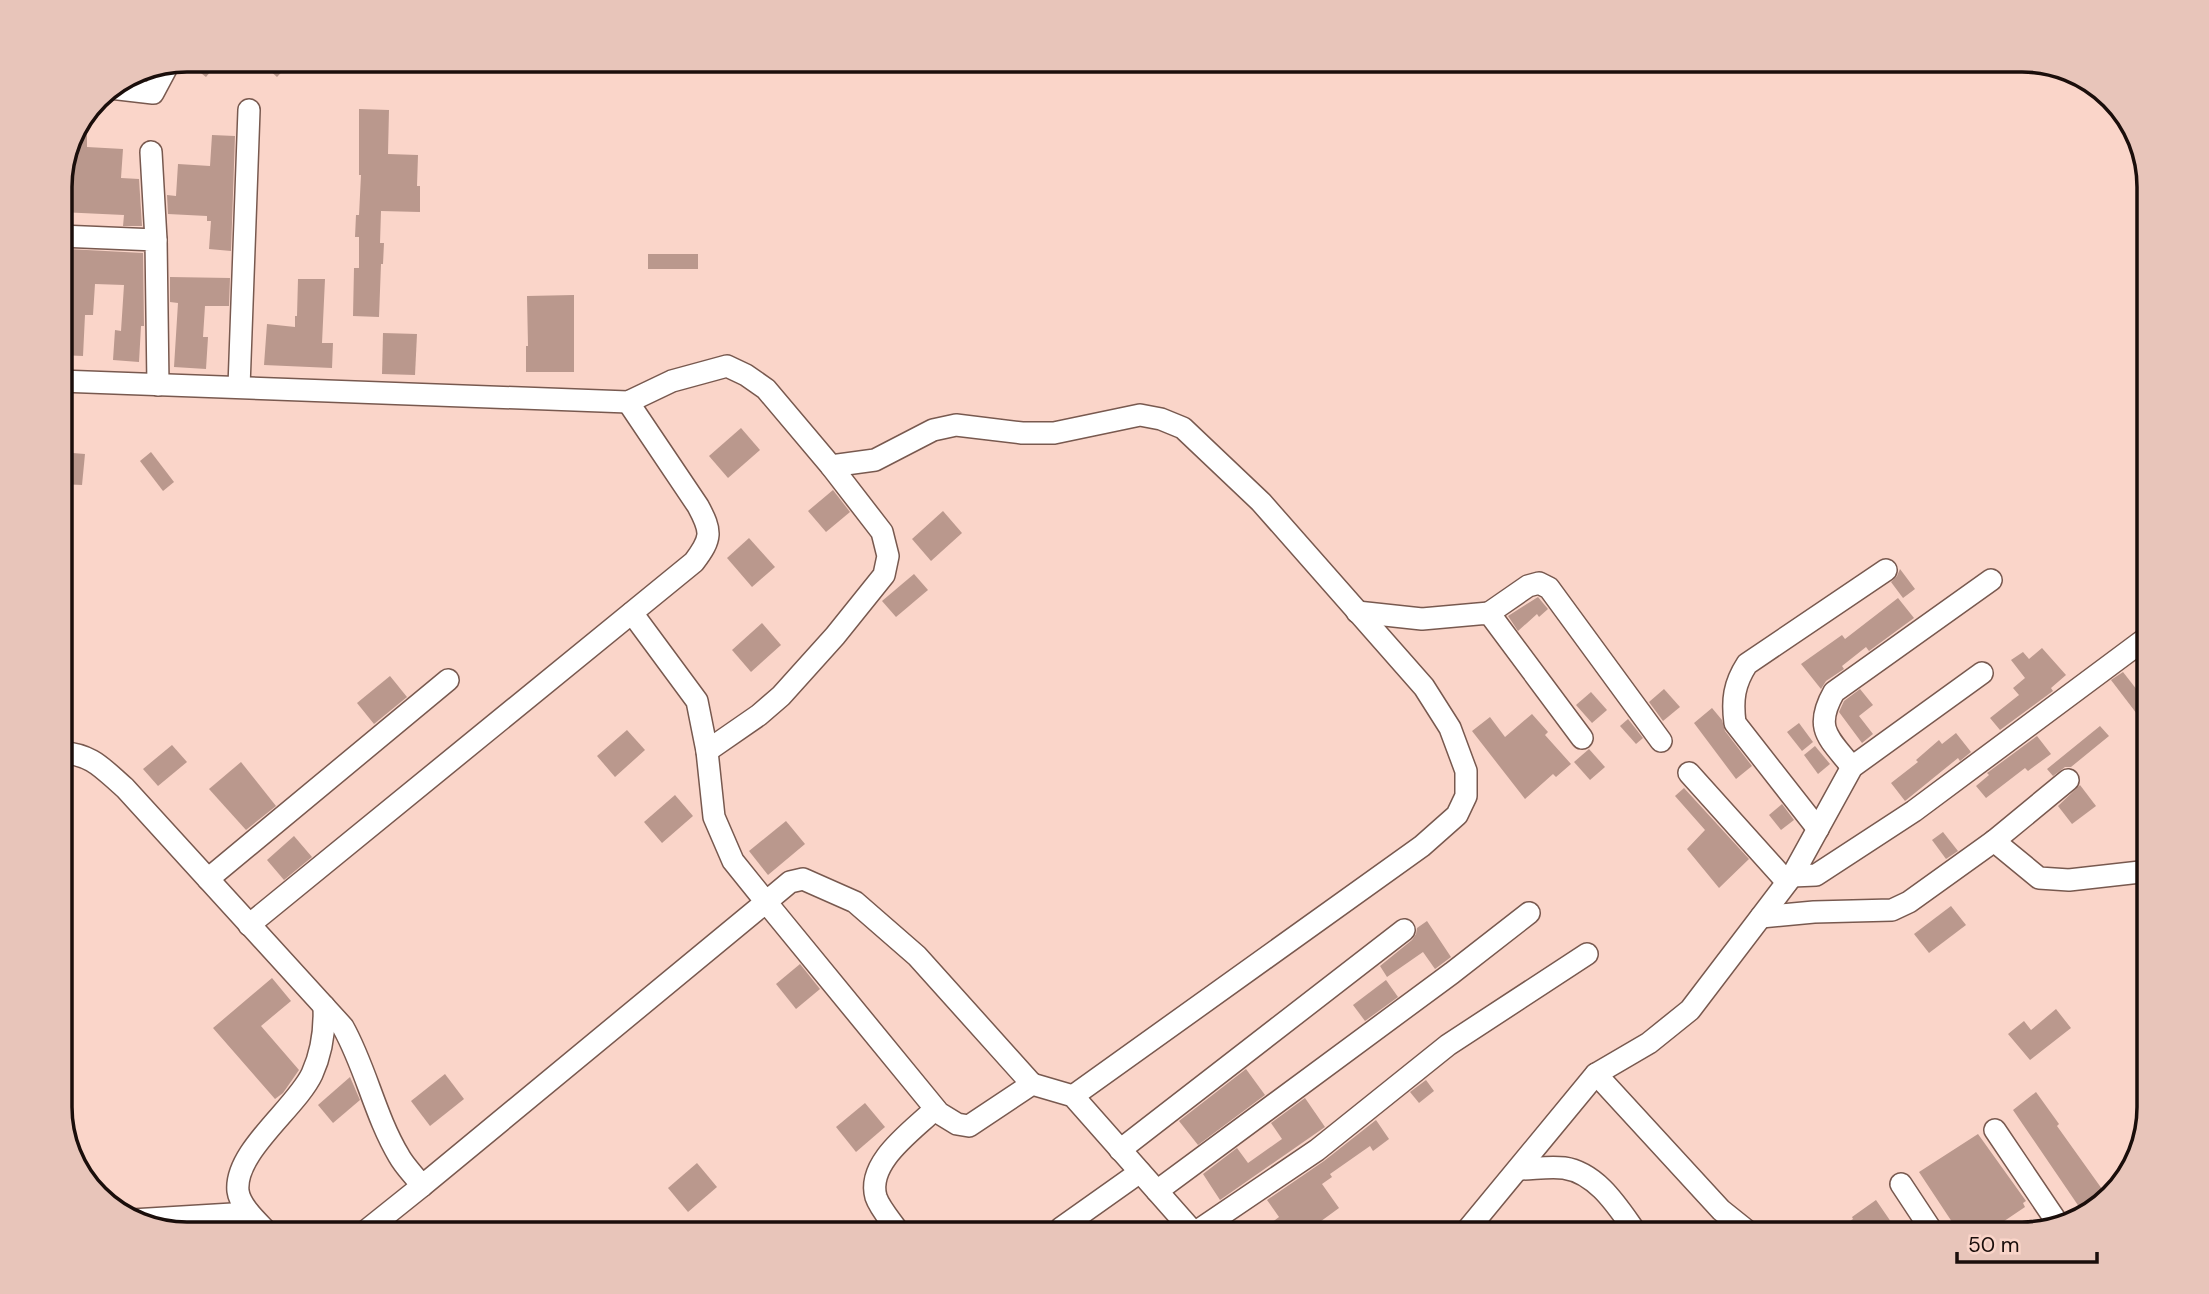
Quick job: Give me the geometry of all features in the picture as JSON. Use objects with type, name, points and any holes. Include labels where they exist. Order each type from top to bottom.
[{"type":"street","points":[[125,90],[153,93],[163,75]]},
{"type":"street","points":[[239,387],[249,110]]},
{"type":"street","points":[[151,152],[156,240],[158,385]]},
{"type":"street","points":[[72,236],[156,240]]},
{"type":"street","points":[[72,381],[628,402],[672,381],[727,366],[746,375],[766,389],[831,466],[882,532],[888,556],[884,575],[835,636],[781,696],[759,715],[707,751]]},
{"type":"street","points":[[249,925],[694,562],[702,552],[710,532],[708,523],[628,402]]},
{"type":"street","points":[[831,466],[875,460],[933,430],[956,425],[1022,433],[1054,433],[1140,415],[1161,419],[1183,428],[1261,502],[1424,687],[1450,729],[1466,771],[1466,796],[1457,815],[1422,846],[1073,1096]]},
{"type":"street","points":[[1818,829],[1735,723],[1732,701],[1738,678],[1747,664],[1886,570]]},
{"type":"street","points":[[1852,767],[1826,735],[1823,718],[1826,705],[1834,692],[1991,580]]},
{"type":"street","points":[[1357,612],[1422,619],[1489,612],[1528,586],[1539,583],[1549,589],[1661,741]]},
{"type":"street","points":[[1489,612],[1582,738]]},
{"type":"street","points":[[632,613],[697,701],[707,751],[713,817],[733,861],[935,1109],[957,1124],[969,1126],[1032,1084]]},
{"type":"street","points":[[1790,879],[1816,875],[1914,811],[2137,645]]},
{"type":"street","points":[[1474,1222],[1596,1074],[1649,1043],[1690,1010],[1790,879],[1852,767],[1982,673]]},
{"type":"street","points":[[208,879],[448,680]]},
{"type":"street","points":[[72,753],[81,754],[125,788],[344,1027],[358,1052],[399,1157],[422,1186]]},
{"type":"street","points":[[1689,773],[1790,879]]},
{"type":"street","points":[[1761,918],[1815,912],[1892,910],[1909,902],[1994,841],[2068,780]]},
{"type":"street","points":[[1994,841],[2039,878],[2069,880],[2137,874]]},
{"type":"street","points":[[377,1222],[790,882],[803,879],[855,902],[917,956],[1032,1084],[1073,1096],[1184,1222]]},
{"type":"street","points":[[1157,1191],[1529,913]]},
{"type":"street","points":[[1121,1150],[1404,930]]},
{"type":"street","points":[[1212,1222],[1317,1150],[1448,1045],[1587,954]]},
{"type":"street","points":[[258,1222],[238,1193],[239,1178],[256,1142],[300,1093],[311,1075],[325,1032],[324,1006]]},
{"type":"street","points":[[1596,1074],[1731,1222]]},
{"type":"street","points":[[892,1222],[876,1197],[875,1180],[888,1153],[935,1109]]},
{"type":"street","points":[[1995,1130],[2054,1217]]},
{"type":"street","points":[[1519,1169],[1565,1168],[1582,1175],[1594,1182],[1617,1205],[1629,1222]]},
{"type":"street","points":[[1069,1222],[1140,1172]]},
{"type":"street","points":[[1900,1184],[1926,1222]]},
{"type":"street","points":[[159,1218],[249,1213]]},
{"type":"building","points":[[359,109],[389,110],[388,154],[418,155],[420,212],[381,211],[380,243],[384,243],[379,317],[353,316],[354,268],[359,268],[359,237],[355,237],[361,175]]},
{"type":"building","points":[[87,131],[87,147],[123,149],[121,178],[139,179],[142,226],[123,226],[124,215],[72,213],[72,179],[76,157]]},
{"type":"building","points":[[212,135],[235,136],[231,251],[209,249],[211,221],[207,221],[207,216],[168,214],[167,195],[176,196],[178,164],[210,166]]},
{"type":"building","points":[[72,249],[143,253],[144,326],[141,326],[139,362],[113,360],[115,330],[121,331],[124,285],[95,284],[93,315],[85,315],[83,356],[72,356]]},
{"type":"building","points":[[648,254],[698,254],[698,269],[648,269]]},
{"type":"building","points":[[170,277],[230,278],[229,306],[205,306],[203,337],[208,337],[206,369],[174,367],[178,303],[170,302]]},
{"type":"building","points":[[298,279],[325,279],[322,343],[333,343],[332,368],[264,365],[267,324],[295,327]]},
{"type":"building","points":[[574,295],[574,372],[526,372],[527,296]]},
{"type":"building","points":[[383,333],[417,334],[415,375],[382,374]]},
{"type":"building","points":[[741,428],[760,450],[728,478],[709,456]]},
{"type":"building","points":[[151,452],[174,482],[163,491],[140,461]]},
{"type":"building","points":[[72,453],[85,454],[82,485],[72,485]]},
{"type":"building","points":[[833,490],[850,512],[826,532],[808,511]]},
{"type":"building","points":[[943,511],[962,533],[931,561],[912,539]]},
{"type":"building","points":[[749,538],[775,567],[752,587],[727,558]]},
{"type":"building","points":[[1900,569],[1915,589],[1903,598],[1891,582]]},
{"type":"building","points":[[914,574],[928,590],[896,617],[882,601]]},
{"type":"building","points":[[1538,597],[1548,609],[1539,617],[1537,614],[1518,631],[1508,616]]},
{"type":"building","points":[[1898,598],[1914,618],[1869,651],[1866,647],[1842,666],[1844,669],[1826,681],[1821,689],[1801,664],[1842,635],[1845,639]]},
{"type":"building","points":[[762,623],[781,645],[751,672],[732,650]]},
{"type":"building","points":[[2042,648],[2066,675],[2051,688],[2053,691],[2000,730],[1990,718],[2019,695],[2013,688],[2025,678],[2011,660],[2023,652],[2029,659]]},
{"type":"building","points":[[2123,672],[2137,690],[2137,714],[2111,680]]},
{"type":"building","points":[[390,676],[407,697],[374,724],[357,703]]},
{"type":"building","points":[[1664,689],[1680,707],[1663,721],[1649,702]]},
{"type":"building","points":[[1860,689],[1873,705],[1859,716],[1873,734],[1862,743],[1839,712],[1844,701]]},
{"type":"building","points":[[1591,692],[1607,710],[1592,723],[1576,705]]},
{"type":"building","points":[[1712,708],[1722,720],[1725,731],[1752,766],[1736,779],[1694,723]]},
{"type":"building","points":[[1532,714],[1548,732],[1545,735],[1571,764],[1556,777],[1553,774],[1525,799],[1472,731],[1490,717],[1505,737]]},
{"type":"building","points":[[1628,719],[1643,738],[1636,744],[1620,726]]},
{"type":"building","points":[[1799,723],[1813,742],[1802,751],[1787,732]]},
{"type":"building","points":[[2100,726],[2109,736],[2071,767],[2065,767],[2053,776],[2047,769]]},
{"type":"building","points":[[627,730],[645,750],[615,777],[597,756]]},
{"type":"building","points":[[1956,733],[1971,752],[1960,761],[1958,758],[1905,801],[1891,783],[1918,762],[1916,760],[1939,740],[1942,744]]},
{"type":"building","points":[[2037,736],[2051,754],[2028,771],[2025,768],[1986,798],[1976,786],[1989,775],[1987,773]]},
{"type":"building","points":[[172,745],[187,762],[158,786],[143,769]]},
{"type":"building","points":[[1815,746],[1830,764],[1818,774],[1804,755]]},
{"type":"building","points":[[1589,749],[1605,767],[1590,780],[1574,762]]},
{"type":"building","points":[[241,762],[276,806],[246,830],[209,789]]},
{"type":"building","points":[[2080,785],[2096,806],[2072,824],[2058,806]]},
{"type":"building","points":[[1684,788],[1749,859],[1719,888],[1687,849],[1705,830],[1675,796]]},
{"type":"building","points":[[675,795],[693,816],[662,843],[644,822]]},
{"type":"building","points":[[1782,804],[1794,820],[1781,830],[1769,815]]},
{"type":"building","points":[[786,821],[805,844],[768,875],[749,851]]},
{"type":"building","points":[[1943,832],[1958,851],[1946,859],[1932,840]]},
{"type":"building","points":[[294,836],[312,857],[284,880],[267,860]]},
{"type":"building","points":[[1951,906],[1966,925],[1929,953],[1914,934]]},
{"type":"building","points":[[1427,921],[1451,957],[1435,969],[1423,952],[1387,977],[1380,966],[1412,940],[1417,928]]},
{"type":"building","points":[[800,964],[820,989],[796,1009],[776,984]]},
{"type":"building","points":[[272,978],[291,1001],[261,1026],[299,1070],[283,1093],[275,1099],[213,1028]]},
{"type":"building","points":[[1386,980],[1398,997],[1365,1021],[1353,1005]]},
{"type":"building","points":[[2056,1009],[2071,1028],[2030,1060],[2008,1034],[2024,1021],[2031,1030]]},
{"type":"building","points":[[1246,1069],[1265,1095],[1198,1145],[1179,1121]]},
{"type":"building","points":[[445,1074],[464,1099],[430,1126],[411,1101]]},
{"type":"building","points":[[350,1077],[360,1100],[333,1123],[318,1105]]},
{"type":"building","points":[[1426,1080],[1434,1091],[1419,1103],[1410,1092]]},
{"type":"building","points":[[2036,1092],[2103,1190],[2079,1207],[2013,1110]]},
{"type":"building","points":[[1305,1098],[1325,1127],[1220,1200],[1203,1174],[1237,1148],[1248,1163],[1282,1139],[1271,1123]]},
{"type":"building","points":[[865,1103],[885,1127],[856,1152],[836,1127]]},
{"type":"building","points":[[1376,1120],[1389,1139],[1373,1151],[1370,1146],[1330,1174],[1332,1177],[1322,1184],[1339,1208],[1320,1222],[1272,1222],[1279,1217],[1267,1200],[1324,1161]]},
{"type":"building","points":[[1978,1134],[2026,1201],[2023,1203],[2025,1207],[2003,1222],[1952,1222],[1919,1172]]},
{"type":"building","points":[[697,1163],[717,1187],[688,1212],[668,1188]]},
{"type":"building","points":[[1876,1200],[1891,1222],[1848,1222]]}]
